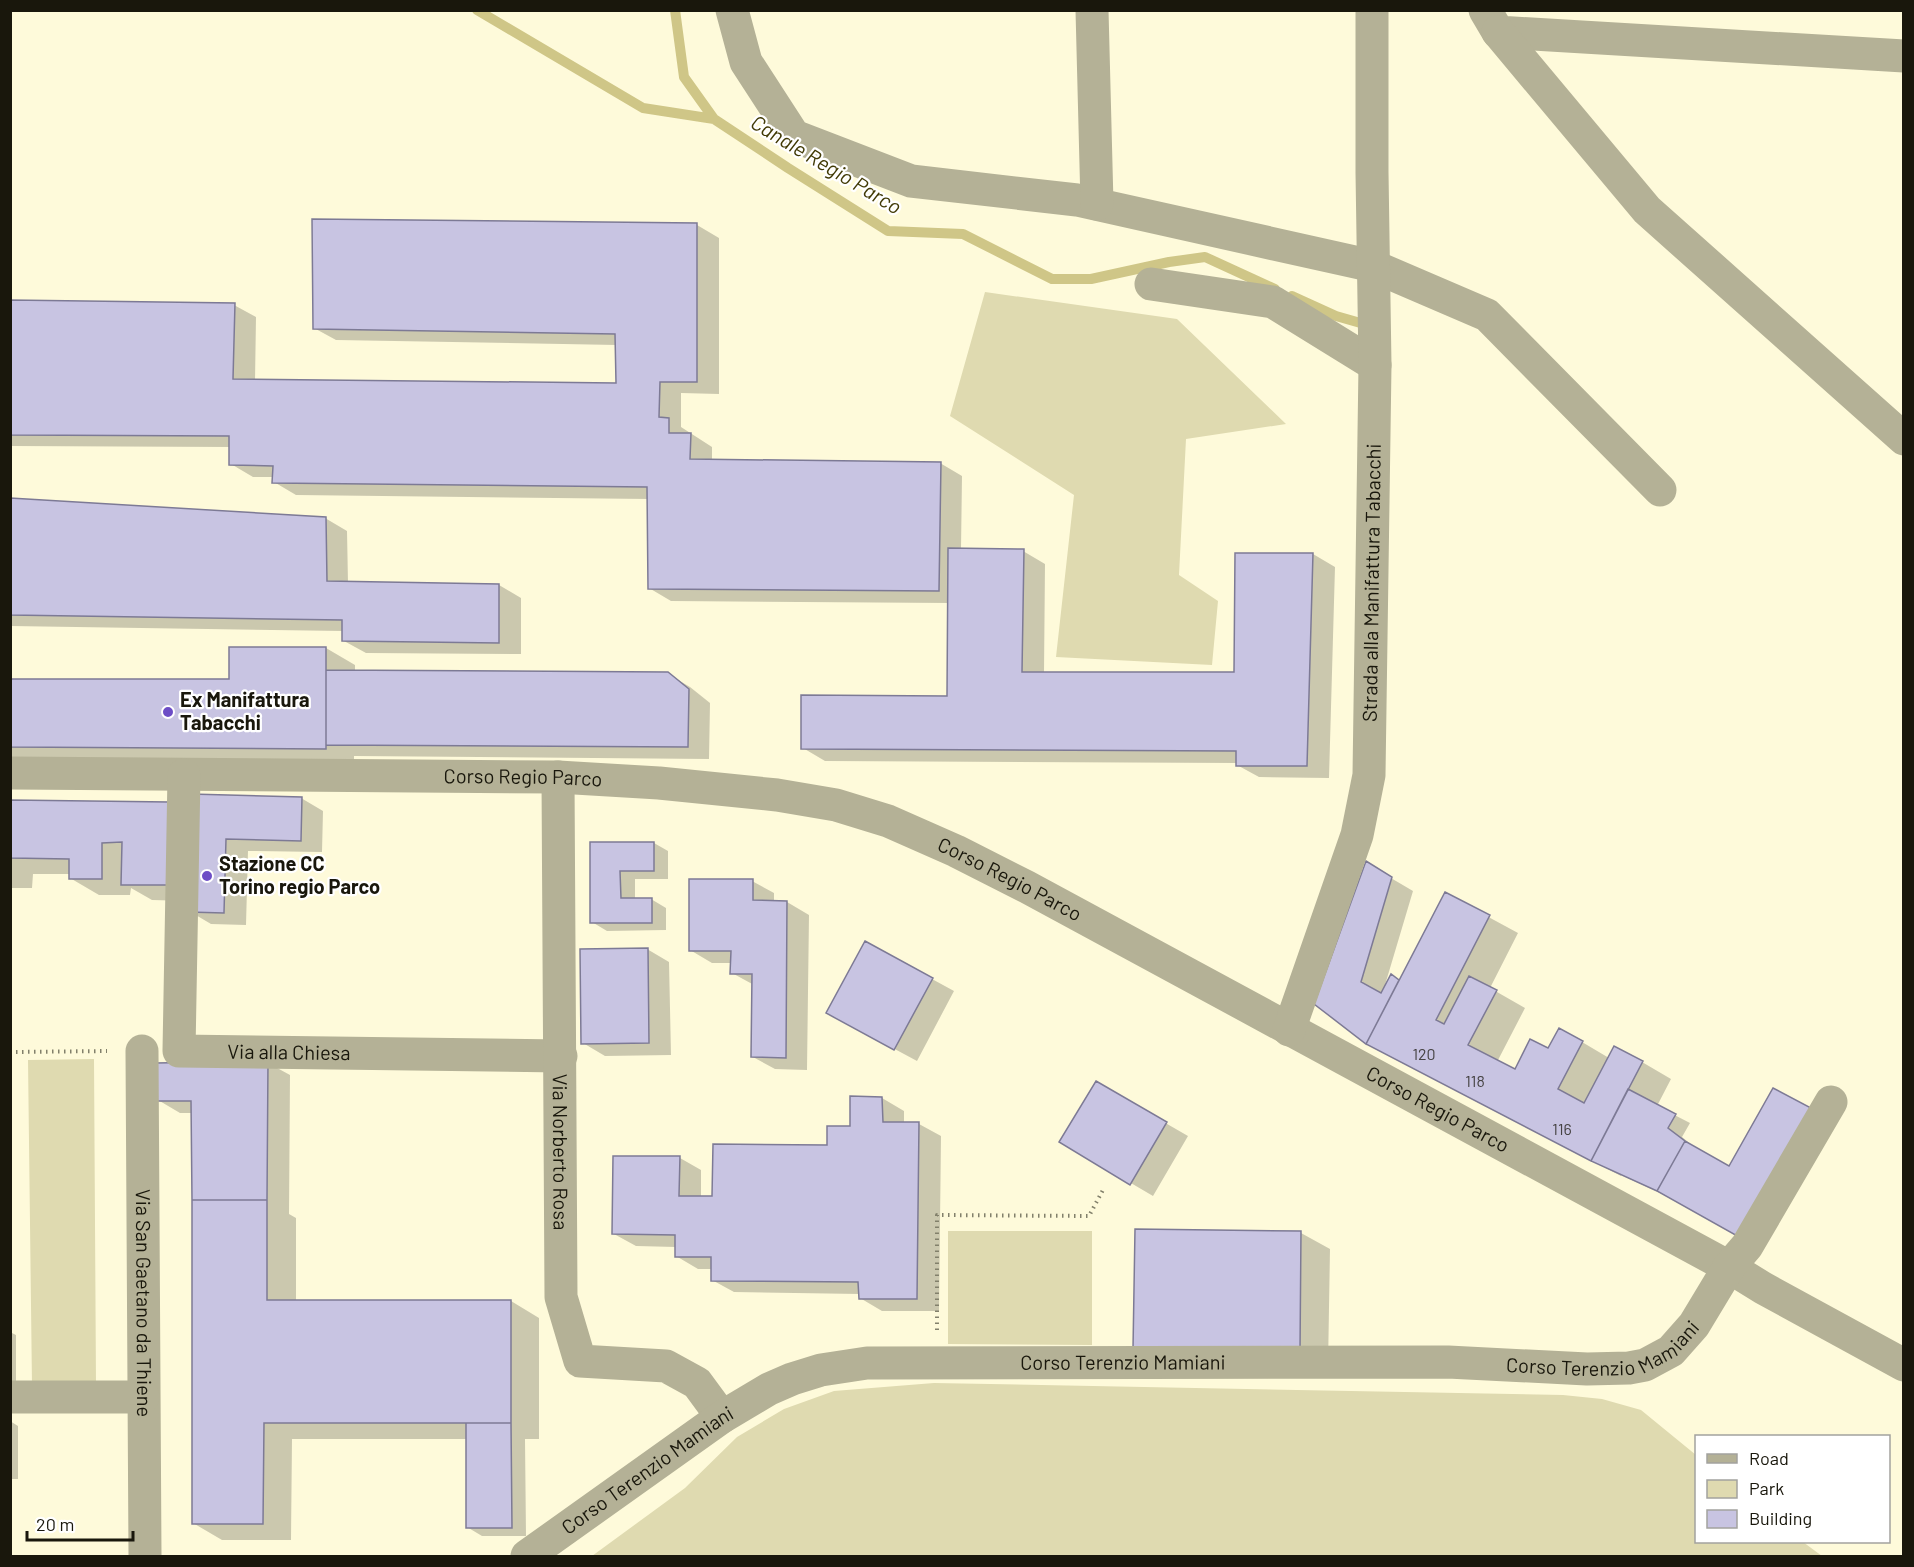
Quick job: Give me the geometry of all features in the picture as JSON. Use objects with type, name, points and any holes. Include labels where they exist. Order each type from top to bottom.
[{"type":"street","points":[[732,10],[746,63],[794,136],[911,181],[1077,200],[1373,266],[1488,315],[1660,490]]},
{"type":"street","points":[[1092,10],[1096,204]]},
{"type":"street","name":"Strada alla Manifattura Tabacchi","points":[[1289,1030],[1357,835],[1369,775],[1375,365],[1372,10]]},
{"type":"street","points":[[1491,21],[1904,56]]},
{"type":"street","points":[[1491,21],[1647,210],[1904,439]]},
{"type":"street","points":[[1151,284],[1274,302],[1375,365]]},
{"type":"street","name":"Corso Regio Parco","points":[[10,773],[558,777],[659,783],[777,795],[836,805],[888,821],[956,851],[1027,887],[1729,1267],[1904,1365]]},
{"type":"street","name":"Via alla Chiesa","points":[[184,775],[179,1051],[561,1056]]},
{"type":"street","name":"Via Norberto Rosa","points":[[558,777],[561,1297],[580,1361],[666,1366],[697,1383],[722,1417]]},
{"type":"street","name":"Via San Gaetano da Thiene","points":[[142,1051],[145,1557]]},
{"type":"street","name":"Corso Terenzio Mamiani","points":[[526,1557],[722,1417],[769,1389],[821,1370],[867,1363],[1448,1362],[1587,1369],[1629,1368],[1660,1358],[1682,1341],[1694,1326],[1729,1267],[1747,1246],[1831,1102]]},
{"type":"street","points":[[10,1397],[143,1397]]},
{"type":"path","points":[[16,1052],[142,1051]]},
{"type":"path","points":[[938,1364],[937,1215],[1089,1216],[1104,1188]]},
{"type":"green space","points":[[985,292],[1177,319],[1286,424],[1186,439],[1179,575],[1218,601],[1212,665],[1056,657],[1074,495],[950,416]]},
{"type":"green space","points":[[94,1059],[96,1385],[32,1386],[28,1060]]},
{"type":"green space","points":[[948,1231],[1092,1231],[1092,1345],[948,1344]]},
{"type":"green space","points":[[934,1383],[1563,1395],[1602,1399],[1641,1410],[1695,1454],[1695,1543],[1804,1543],[1822,1556],[592,1556],[685,1488],[737,1437],[784,1409],[834,1391]]},
{"type":"building","points":[[312,219],[697,223],[697,382],[660,382],[659,417],[669,418],[669,433],[691,433],[690,459],[941,462],[939,591],[648,589],[647,487],[272,483],[273,466],[229,465],[229,436],[10,435],[10,300],[235,303],[233,379],[616,383],[615,334],[313,329]]},
{"type":"building","points":[[10,498],[326,517],[327,581],[499,584],[499,643],[342,641],[342,620],[10,615]]},
{"type":"building","points":[[948,548],[1024,549],[1022,672],[1234,672],[1235,553],[1313,553],[1307,766],[1236,766],[1236,751],[801,749],[801,695],[947,696]]},
{"type":"building","name":"Ex Manifattura Tabacchi","points":[[229,647],[326,647],[326,749],[10,747],[10,679],[229,679]]},
{"type":"building","points":[[326,670],[668,672],[689,689],[688,747],[326,745]]},
{"type":"building","name":"Stazione CC Torino regio Parco","points":[[190,794],[302,797],[301,841],[226,839],[224,913],[188,912]]},
{"type":"building","points":[[10,800],[169,802],[168,885],[121,885],[122,842],[102,843],[102,879],[69,879],[69,859],[10,858]]},
{"type":"building","points":[[590,842],[654,842],[654,871],[620,871],[621,898],[652,898],[652,923],[590,923]]},
{"type":"building","points":[[1366,861],[1392,877],[1361,982],[1381,993],[1391,974],[1399,980],[1366,1044],[1314,1004]]},
{"type":"building","points":[[689,879],[753,879],[753,900],[787,901],[786,1058],[751,1057],[752,974],[730,974],[731,951],[689,951]]},
{"type":"building","points":[[1445,892],[1490,915],[1436,1020],[1444,1024],[1469,976],[1497,990],[1468,1045],[1515,1069],[1530,1039],[1548,1048],[1559,1028],[1583,1041],[1558,1089],[1584,1103],[1614,1046],[1643,1061],[1591,1161],[1366,1044]]},
{"type":"building","points":[[865,941],[933,978],[894,1050],[826,1013]]},
{"type":"building","points":[[648,948],[649,1043],[581,1044],[580,949]]},
{"type":"building","points":[[268,1061],[267,1200],[192,1200],[191,1101],[156,1101],[156,1063]]},
{"type":"building","points":[[1096,1081],[1167,1122],[1130,1185],[1059,1142]]},
{"type":"building","points":[[1773,1088],[1811,1108],[1739,1237],[1657,1191],[1685,1141],[1729,1166]]},
{"type":"building","points":[[1628,1089],[1676,1114],[1668,1128],[1685,1141],[1657,1191],[1591,1161]]},
{"type":"building","points":[[850,1096],[882,1097],[883,1122],[919,1122],[917,1299],[859,1299],[858,1282],[711,1281],[711,1257],[675,1257],[675,1235],[612,1234],[613,1156],[680,1156],[679,1196],[712,1196],[713,1144],[827,1145],[827,1126],[850,1126]]},
{"type":"building","points":[[192,1200],[267,1200],[267,1300],[511,1300],[511,1423],[264,1423],[263,1524],[192,1524]]},
{"type":"building","points":[[1135,1229],[1301,1231],[1300,1351],[1133,1349]]},
{"type":"building","points":[[466,1423],[511,1423],[512,1528],[466,1528]]},
{"type":"waterway","name":"Canale Regio Parco","points":[[477,10],[643,108],[714,119]]},
{"type":"waterway","name":"Canale Regio Parco","points":[[675,10],[684,77],[714,119],[888,231],[963,234],[1052,279],[1091,279],[1169,262],[1205,257],[1275,289]]},
{"type":"waterway","name":"Canale Regio Parco","points":[[1292,296],[1336,316],[1364,324]]},
{"type":"place","name":"Ex Manifattura Tabacchi","points":[[168,712]]},
{"type":"place","name":"Stazione CC Torino regio Parco","points":[[207,876]]}]
